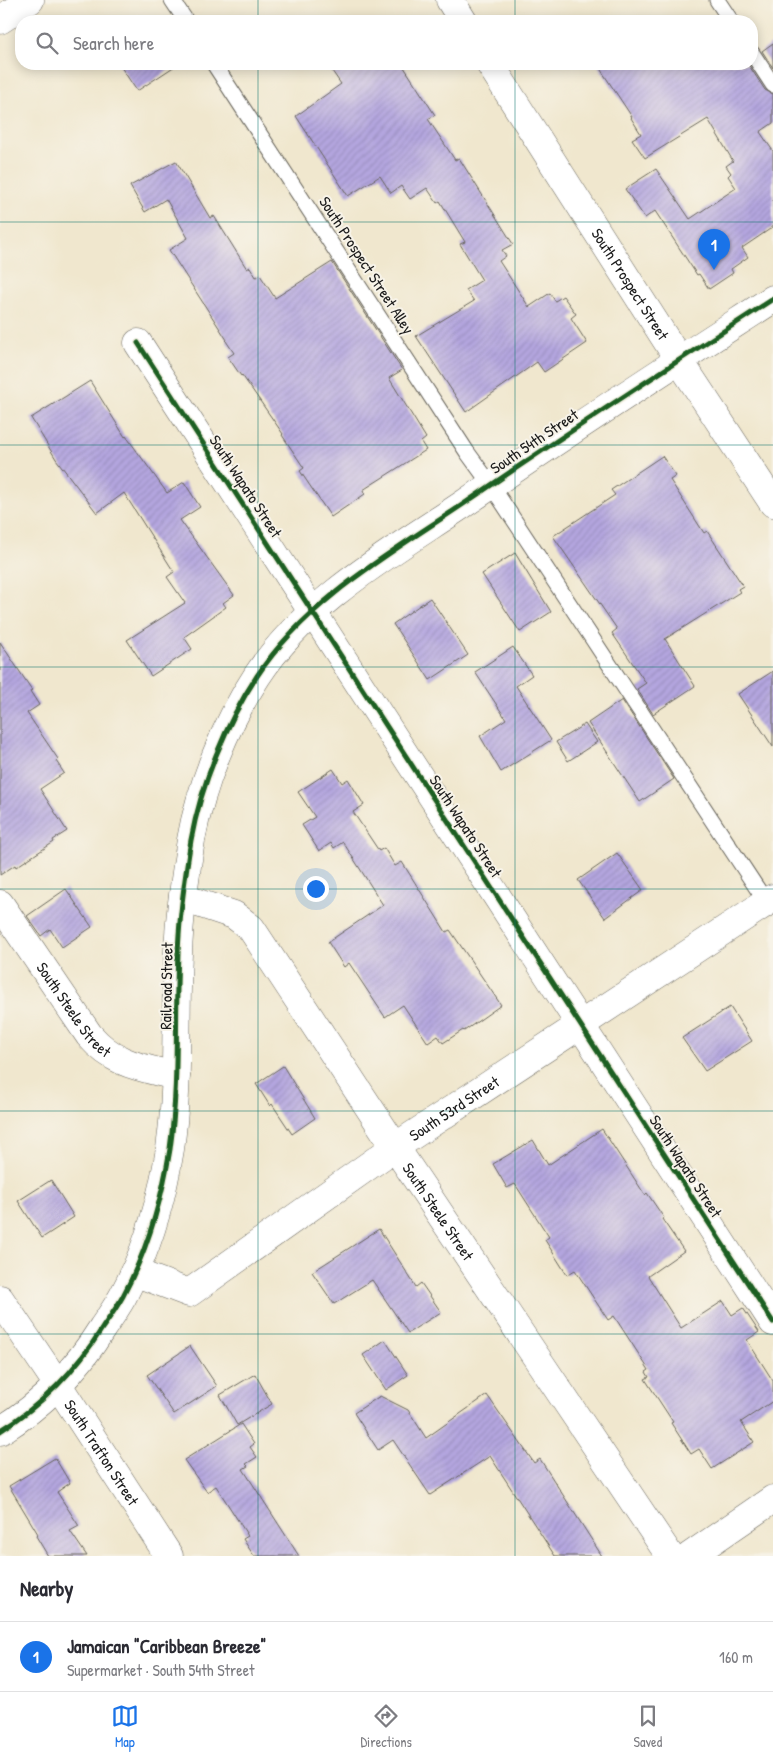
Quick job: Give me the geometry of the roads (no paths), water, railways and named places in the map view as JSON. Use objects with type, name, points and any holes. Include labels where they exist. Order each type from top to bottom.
[{"type":"street","points":[[0,20],[30,0]]},
{"type":"street","points":[[450,0],[459,15]]},
{"type":"street","name":"South Prospect Street","points":[[494,70],[679,360],[773,503]]},
{"type":"street","name":"South 54th Street","points":[[313,611],[359,574],[491,484],[773,299]]},
{"type":"street","name":"South Wapato Street","points":[[138,343],[773,1322]]},
{"type":"street","name":"Railroad Street","points":[[58,1385],[79,1362],[123,1297],[143,1255],[160,1196],[170,1148],[176,1076],[179,937],[183,898],[192,837],[201,800],[218,753],[233,720],[257,676],[285,640],[313,611]]},
{"type":"street","name":"South Steele Street","points":[[183,898],[234,915],[251,928],[670,1556]]},
{"type":"street","name":"South Steele Street","points":[[0,904],[100,1047],[113,1057],[126,1063],[176,1076]]},
{"type":"street","name":"South 53rd Street","points":[[134,1272],[188,1293],[396,1147],[579,1025],[771,905]]},
{"type":"street","name":"South Trafton Street","points":[[0,1299],[169,1556]]},
{"type":"street","points":[[0,1431],[31,1410],[58,1385]]},
{"type":"street","points":[[690,1556],[773,1499]]},
{"type":"lane","points":[[172,0],[182,15]]},
{"type":"lane","points":[[717,0],[727,15]]},
{"type":"lane","points":[[758,62],[773,86]]},
{"type":"lane","name":"South Prospect Street Alley","points":[[218,70],[467,452],[491,484],[771,905]]},
{"type":"place","name":"Jamaican \"Caribbean Breeze\"","points":[[714,270]]}]
